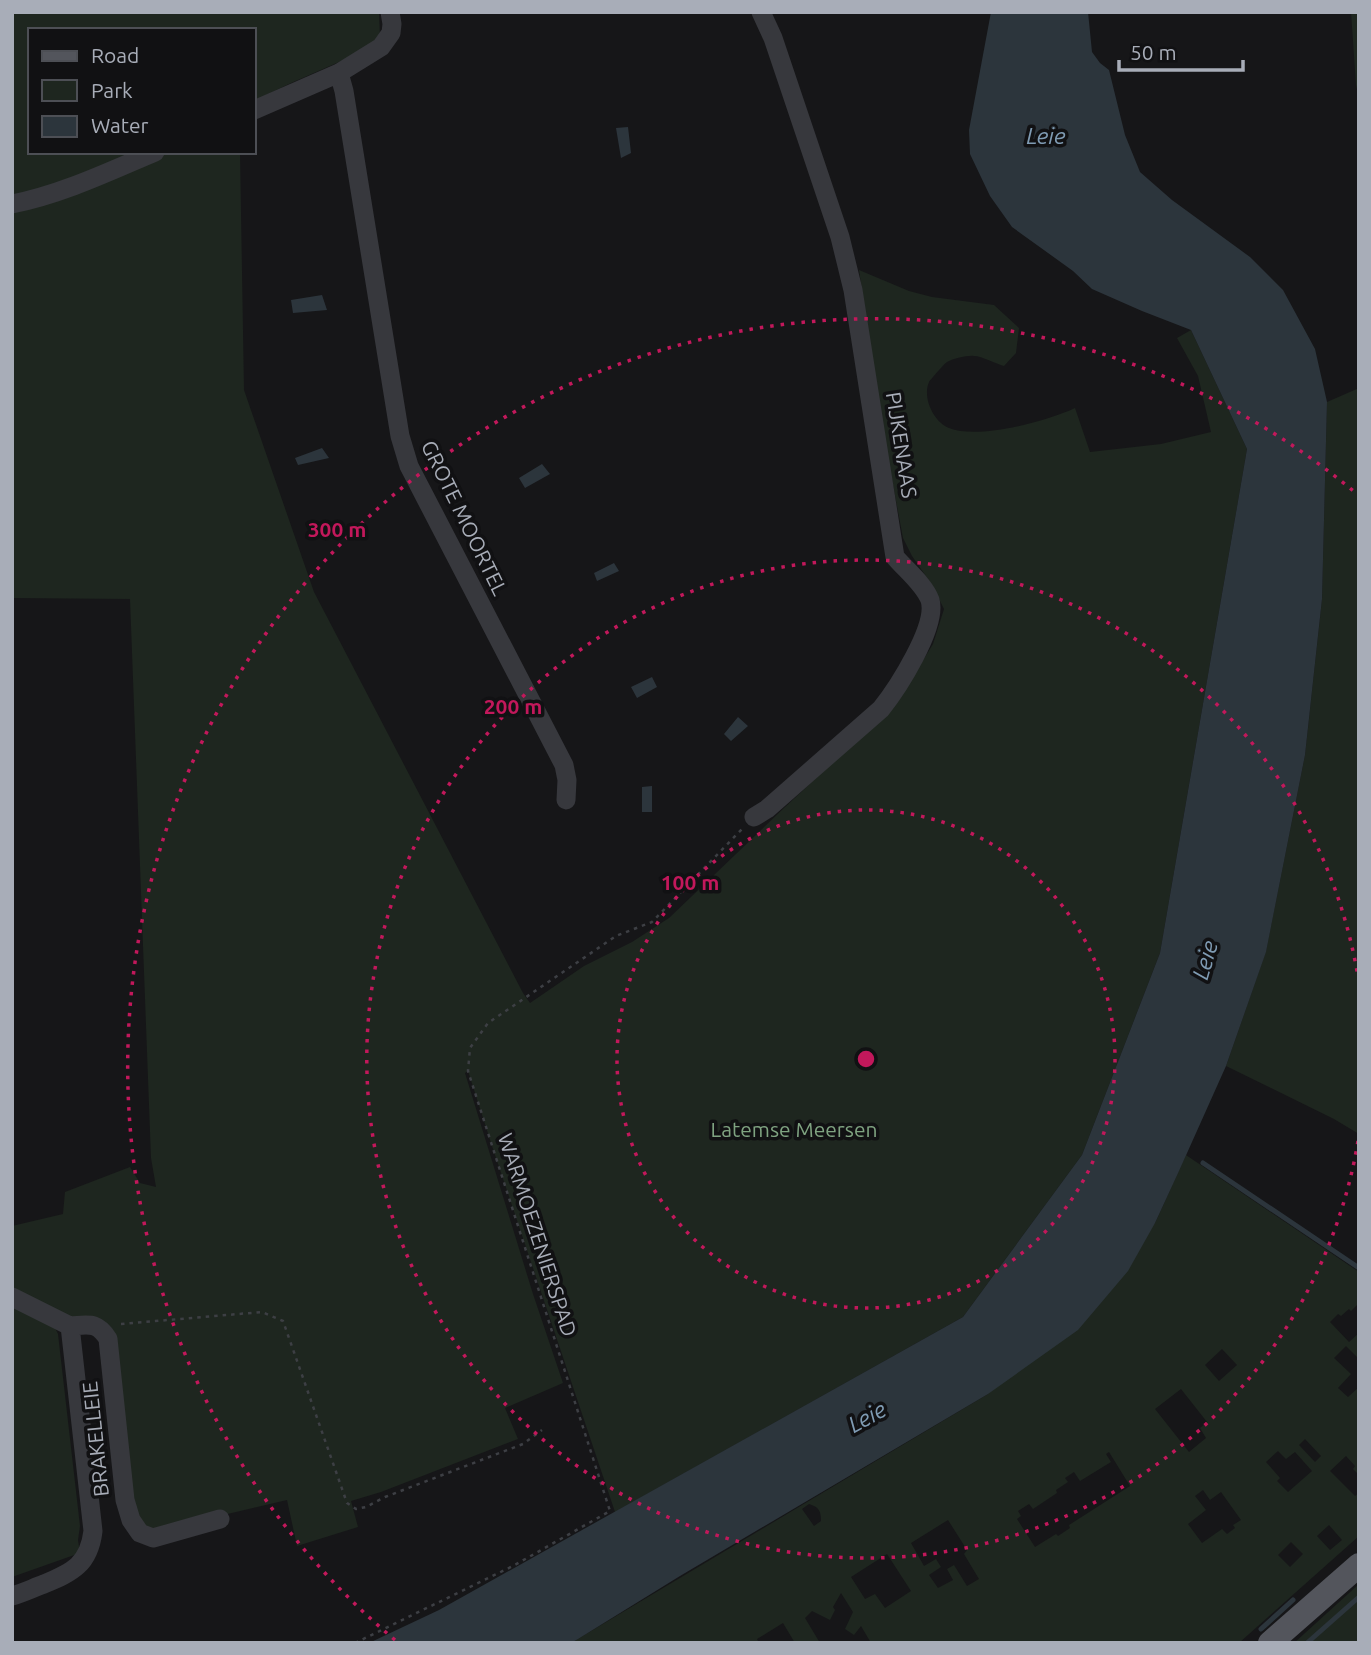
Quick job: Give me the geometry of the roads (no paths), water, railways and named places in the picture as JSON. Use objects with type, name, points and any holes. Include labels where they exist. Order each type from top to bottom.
[{"type":"main road","points":[[1270,1643],[1359,1565]]},
{"type":"street","points":[[256,109],[339,73],[381,47],[391,33],[390,12]]},
{"type":"street","name":"PIJKENAAS","points":[[754,817],[767,809],[881,709],[918,649],[931,605],[923,588],[895,557],[847,264],[781,63],[761,12]]},
{"type":"street","name":"GROTE MOORTEL","points":[[339,73],[400,436],[409,466],[564,765],[567,780],[566,800]]},
{"type":"street","points":[[12,204],[69,189],[150,154]]},
{"type":"street","points":[[12,1297],[70,1326],[93,1531],[88,1553],[75,1569],[12,1596]]},
{"type":"street","name":"BRAKELLEIE","points":[[70,1326],[86,1324],[97,1327],[108,1339],[125,1500],[131,1520],[140,1533],[153,1538],[220,1519]]},
{"type":"water","name":"Leie","points":[[991,12],[1088,12],[1092,52],[1109,70],[1125,135],[1140,172],[1172,200],[1250,257],[1283,290],[1315,349],[1327,402],[1322,599],[1305,755],[1266,952],[1226,1066],[1155,1223],[1128,1271],[1078,1330],[988,1394],[571,1643],[369,1643],[439,1610],[963,1317],[1082,1155],[1160,953],[1247,449],[1191,330],[1092,289],[1073,271],[1012,227],[990,196],[970,154],[969,130]]},
{"type":"water","points":[[628,127],[631,153],[621,158],[616,128]]},
{"type":"water","points":[[322,295],[327,310],[293,313],[291,300]]},
{"type":"water","points":[[322,448],[329,458],[298,465],[295,458]]},
{"type":"water","points":[[542,464],[550,474],[525,488],[519,478]]},
{"type":"water","points":[[614,563],[619,571],[597,581],[594,573]]},
{"type":"water","points":[[652,677],[657,687],[637,698],[631,687]]},
{"type":"water","points":[[738,717],[748,726],[731,741],[724,734]]},
{"type":"water","points":[[652,786],[652,812],[642,812],[642,787]]},
{"type":"waterway","points":[[1203,1163],[1359,1268]]},
{"type":"waterway","points":[[1307,1643],[1359,1597]]},
{"type":"waterway","points":[[1261,1629],[1293,1600]]},
{"type":"park label","name":"Latemse Meersen","points":[[794,1130]]}]
